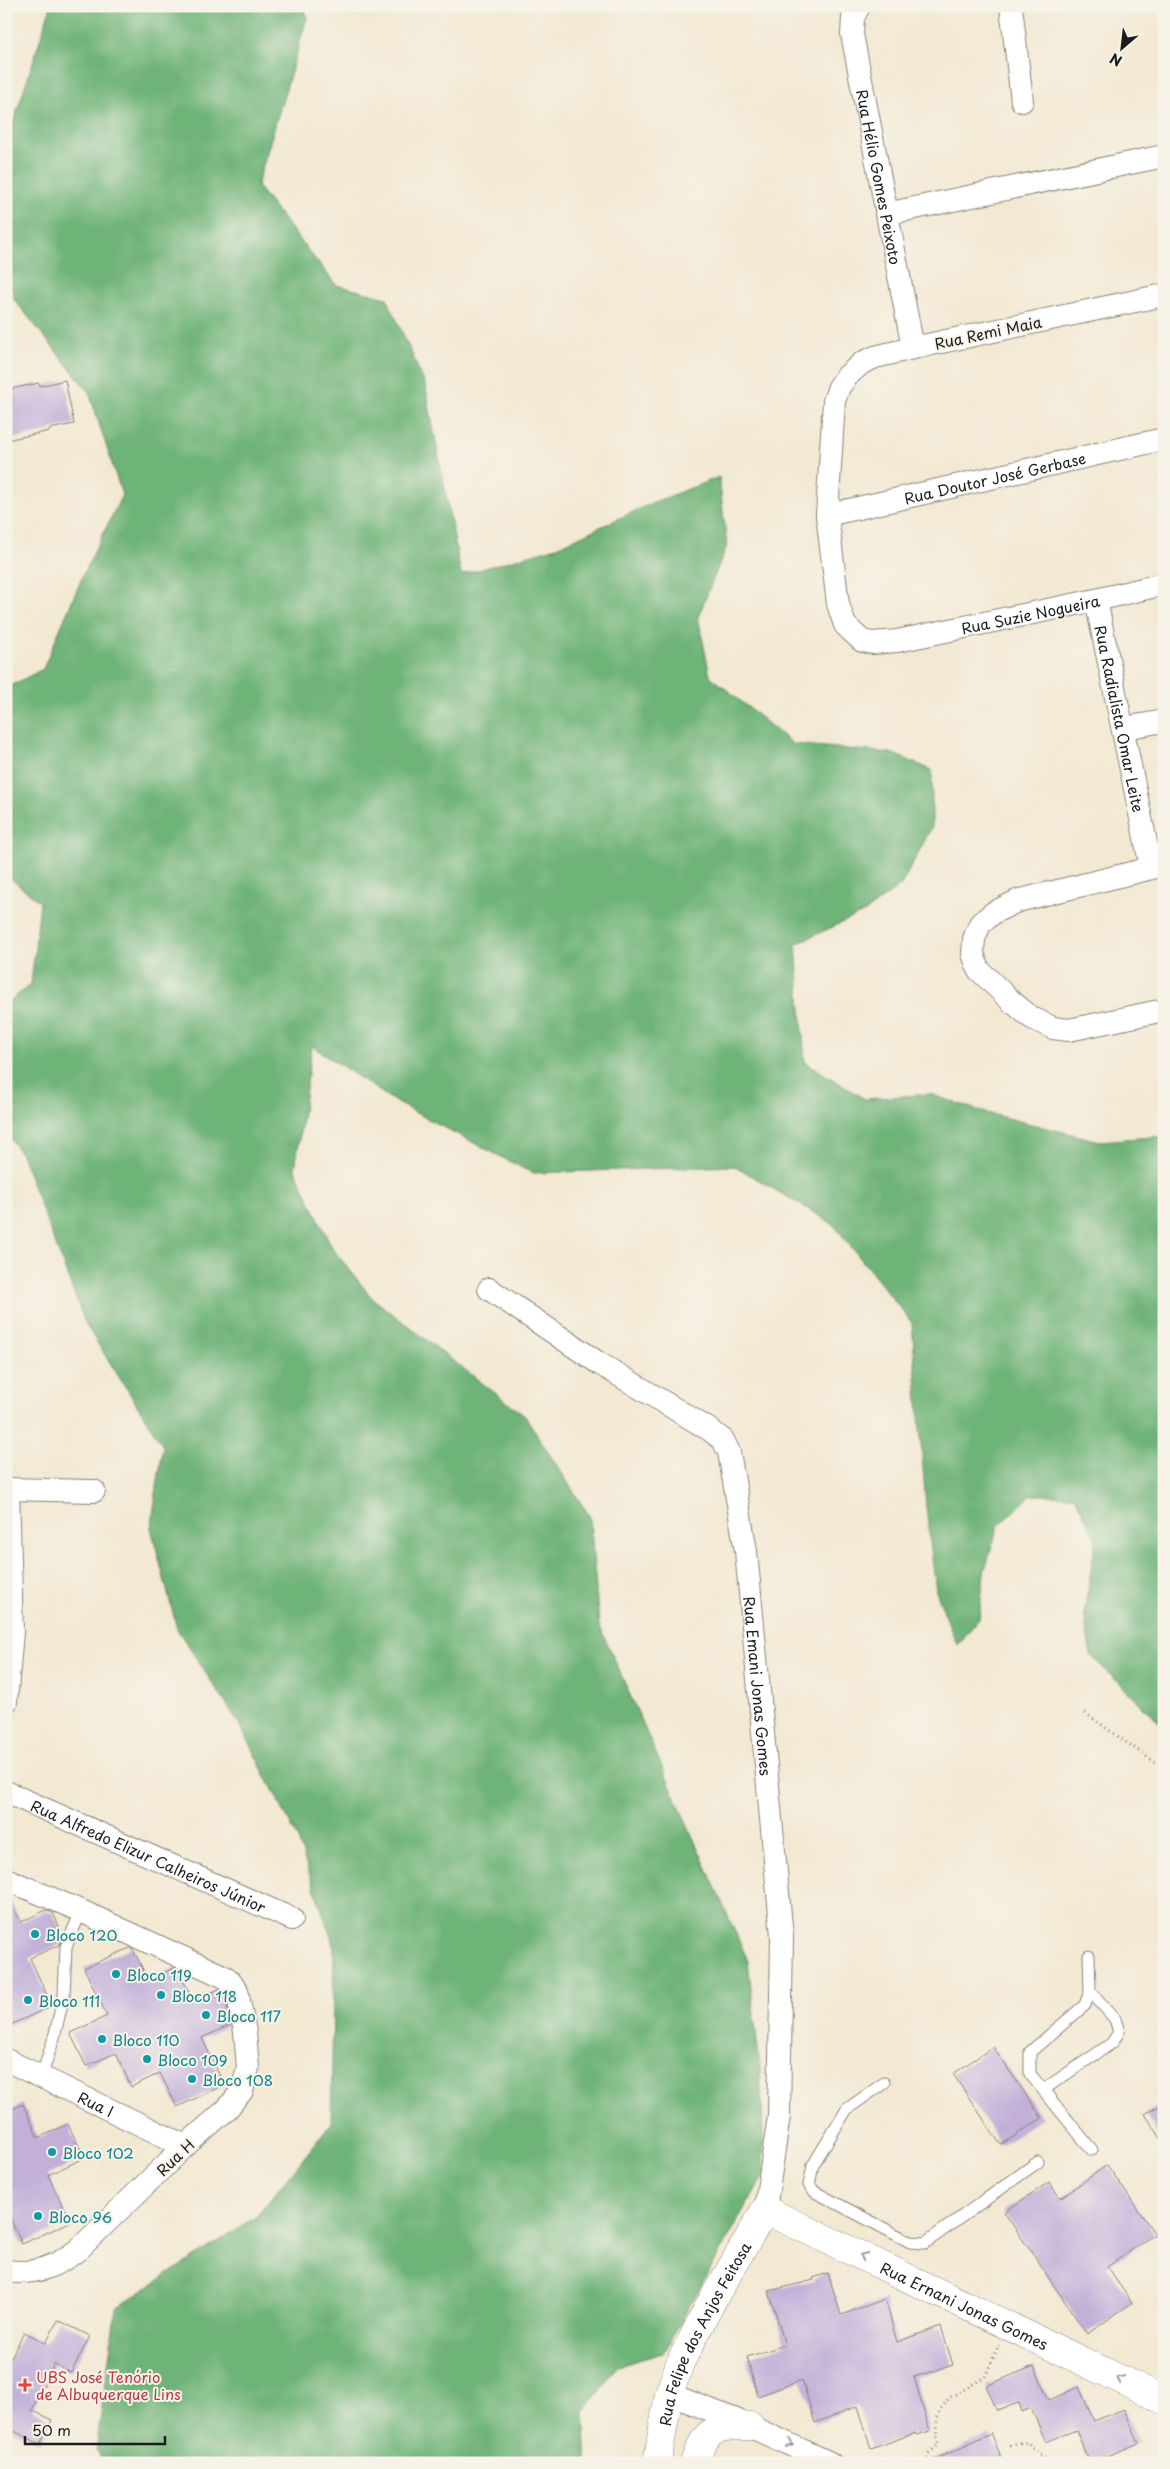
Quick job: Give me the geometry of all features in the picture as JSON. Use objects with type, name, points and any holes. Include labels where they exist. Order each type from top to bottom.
[{"type":"street","name":"Rua Hélio Gomes Peixoto","points":[[859,6],[854,18],[852,34],[913,348]]},
{"type":"street","points":[[1011,6],[1022,101]]},
{"type":"street","points":[[886,214],[1164,156]]},
{"type":"street","name":"Rua Remi Maia","points":[[834,401],[847,376],[862,363],[875,357],[1164,295]]},
{"type":"street","name":"Rua Suzie Nogueira","points":[[834,401],[827,515],[838,604],[845,625],[862,641],[873,643],[897,641],[1164,584]]},
{"type":"street","name":"Rua Doutor José Gerbase","points":[[827,515],[1164,439]]},
{"type":"street","name":"Rua Radialista Omar Leite","points":[[1096,600],[1157,866]]},
{"type":"street","points":[[1124,728],[1164,721]]},
{"type":"street","points":[[1157,866],[1017,900],[993,913],[980,924],[974,939],[973,954],[979,970],[1010,1001],[1032,1018],[1053,1028],[1069,1030],[1164,1010]]},
{"type":"street","name":"Rua Emani Jonas Gomes","points":[[489,1289],[597,1362],[710,1430],[723,1440],[729,1452],[746,1551],[782,1936],[779,2116],[765,2210]]},
{"type":"street","points":[[6,1702],[9,1632],[7,1489],[94,1491]]},
{"type":"street","name":"Rua Alfredo Elizur Calheiros Júnior","points":[[6,1792],[292,1919]]},
{"type":"street","points":[[6,1879],[81,1911]]},
{"type":"street","name":"Rua H","points":[[6,2271],[30,2272],[44,2269],[63,2261],[108,2223],[185,2146],[226,2110],[242,2091],[246,2083],[248,2051],[241,2002],[237,1990],[227,1978],[81,1911]]},
{"type":"street","name":"Rua I","points":[[6,2060],[185,2146]]},
{"type":"street","name":"Rua Felipe dos Anjos Feitosa","points":[[657,2463],[669,2394],[680,2363],[713,2299],[765,2210]]},
{"type":"street","name":"Rua Ernani Jonas Gomes","points":[[765,2210],[1164,2400]]},
{"type":"street","points":[[669,2394],[750,2426],[830,2463]]},
{"type":"street","points":[[694,2463],[702,2443],[709,2433],[718,2428],[750,2426]]},
{"type":"lane","points":[[41,2077],[54,2038],[64,1996],[66,1947],[81,1911]]},
{"type":"lane","points":[[1089,1956],[1090,1991],[1085,2005],[1030,2052],[1030,2074],[1092,2150]]},
{"type":"lane","points":[[1043,2090],[1112,2043],[1119,2032],[1115,2019],[1090,1991]]},
{"type":"lane","points":[[884,2083],[847,2109],[813,2165],[809,2184],[815,2192],[910,2242],[925,2243],[1038,2162]]},
{"type":"path","points":[[1085,1713],[1164,1769]]},
{"type":"path","points":[[927,2463],[928,2454],[938,2445],[937,2419],[940,2410],[948,2398],[985,2377],[1002,2339]]},
{"type":"path","points":[[1010,2446],[1027,2442],[1048,2463]]},
{"type":"green space","points":[[51,6],[305,6],[307,18],[257,186],[336,285],[387,298],[425,384],[461,575],[557,547],[652,503],[719,477],[727,545],[698,617],[710,676],[793,744],[891,753],[932,770],[932,827],[901,885],[865,912],[796,944],[805,1062],[865,1099],[930,1094],[983,1112],[1100,1141],[1164,1136],[1164,1727],[1091,1656],[1084,1614],[1096,1540],[1075,1496],[1031,1495],[998,1526],[984,1573],[979,1619],[957,1645],[936,1591],[926,1507],[912,1323],[833,1224],[735,1166],[532,1173],[397,1103],[312,1046],[295,1170],[333,1249],[372,1298],[525,1416],[590,1517],[599,1625],[748,1961],[760,2067],[765,2173],[663,2353],[618,2366],[584,2412],[587,2463],[104,2463],[96,2450],[116,2308],[257,2216],[331,2124],[334,1946],[297,1837],[238,1722],[177,1629],[151,1528],[163,1446],[86,1325],[21,1154],[6,1133],[6,1004],[31,984],[40,902],[6,875],[6,688],[43,669],[84,573],[122,495],[89,392],[13,298],[6,246],[6,145]]},
{"type":"building","points":[[65,380],[74,424],[6,440],[6,390],[39,383],[40,386]]},
{"type":"building","points":[[6,1893],[21,1922],[46,1910],[53,1913],[63,1935],[59,1945],[30,1958],[52,2006],[6,2027]]},
{"type":"building","points":[[130,1948],[133,1949],[148,1980],[174,1968],[178,1970],[193,2001],[219,1989],[225,1996],[230,2025],[202,2038],[224,2085],[177,2107],[160,2073],[131,2087],[116,2053],[86,2066],[70,2033],[107,2016],[84,1968]]},
{"type":"building","points":[[993,2047],[1042,2118],[1001,2145],[953,2074]]},
{"type":"building","points":[[1164,2103],[1164,2143],[1145,2114]]},
{"type":"building","points":[[23,2104],[38,2138],[68,2124],[84,2158],[48,2175],[70,2222],[22,2244],[6,2209],[6,2112]]},
{"type":"building","points":[[1107,2165],[1155,2234],[1107,2267],[1132,2303],[1087,2334],[1004,2212],[1049,2182],[1060,2198]]},
{"type":"building","points":[[828,2273],[841,2315],[885,2299],[897,2342],[941,2326],[953,2365],[914,2377],[930,2431],[916,2435],[915,2433],[871,2449],[858,2406],[815,2423],[802,2380],[758,2396],[747,2357],[785,2345],[769,2291],[814,2280],[813,2278]]},
{"type":"building","name":"UBS José Tenório de Albuquerque Lins","points":[[58,2320],[90,2336],[71,2373],[54,2364],[32,2410],[52,2420],[40,2444],[6,2427],[6,2368],[24,2332],[46,2343]]},
{"type":"building","points":[[1034,2366],[1049,2400],[1079,2387],[1094,2421],[1124,2409],[1139,2443],[1090,2463],[1076,2430],[1046,2442],[1031,2408],[1022,2412],[1019,2403],[997,2410],[986,2386]]},
{"type":"building","points":[[991,2434],[1004,2463],[926,2463],[965,2446]]},
{"type":"place","name":"Bloco 120","points":[[35,1934]]},
{"type":"place","name":"Bloco 119","points":[[116,1974]]},
{"type":"place","name":"Bloco 118","points":[[161,1995]]},
{"type":"place","name":"Bloco 111","points":[[28,2000]]},
{"type":"place","name":"Bloco 117","points":[[206,2015]]},
{"type":"place","name":"Bloco 110","points":[[102,2039]]},
{"type":"place","name":"Bloco 109","points":[[147,2059]]},
{"type":"place","name":"Bloco 108","points":[[192,2079]]},
{"type":"place","name":"Bloco 102","points":[[52,2152]]},
{"type":"place","name":"Bloco 96","points":[[38,2216]]},
{"type":"place","name":"UBS José Tenório de Albuquerque Lins","points":[[25,2385]]}]
